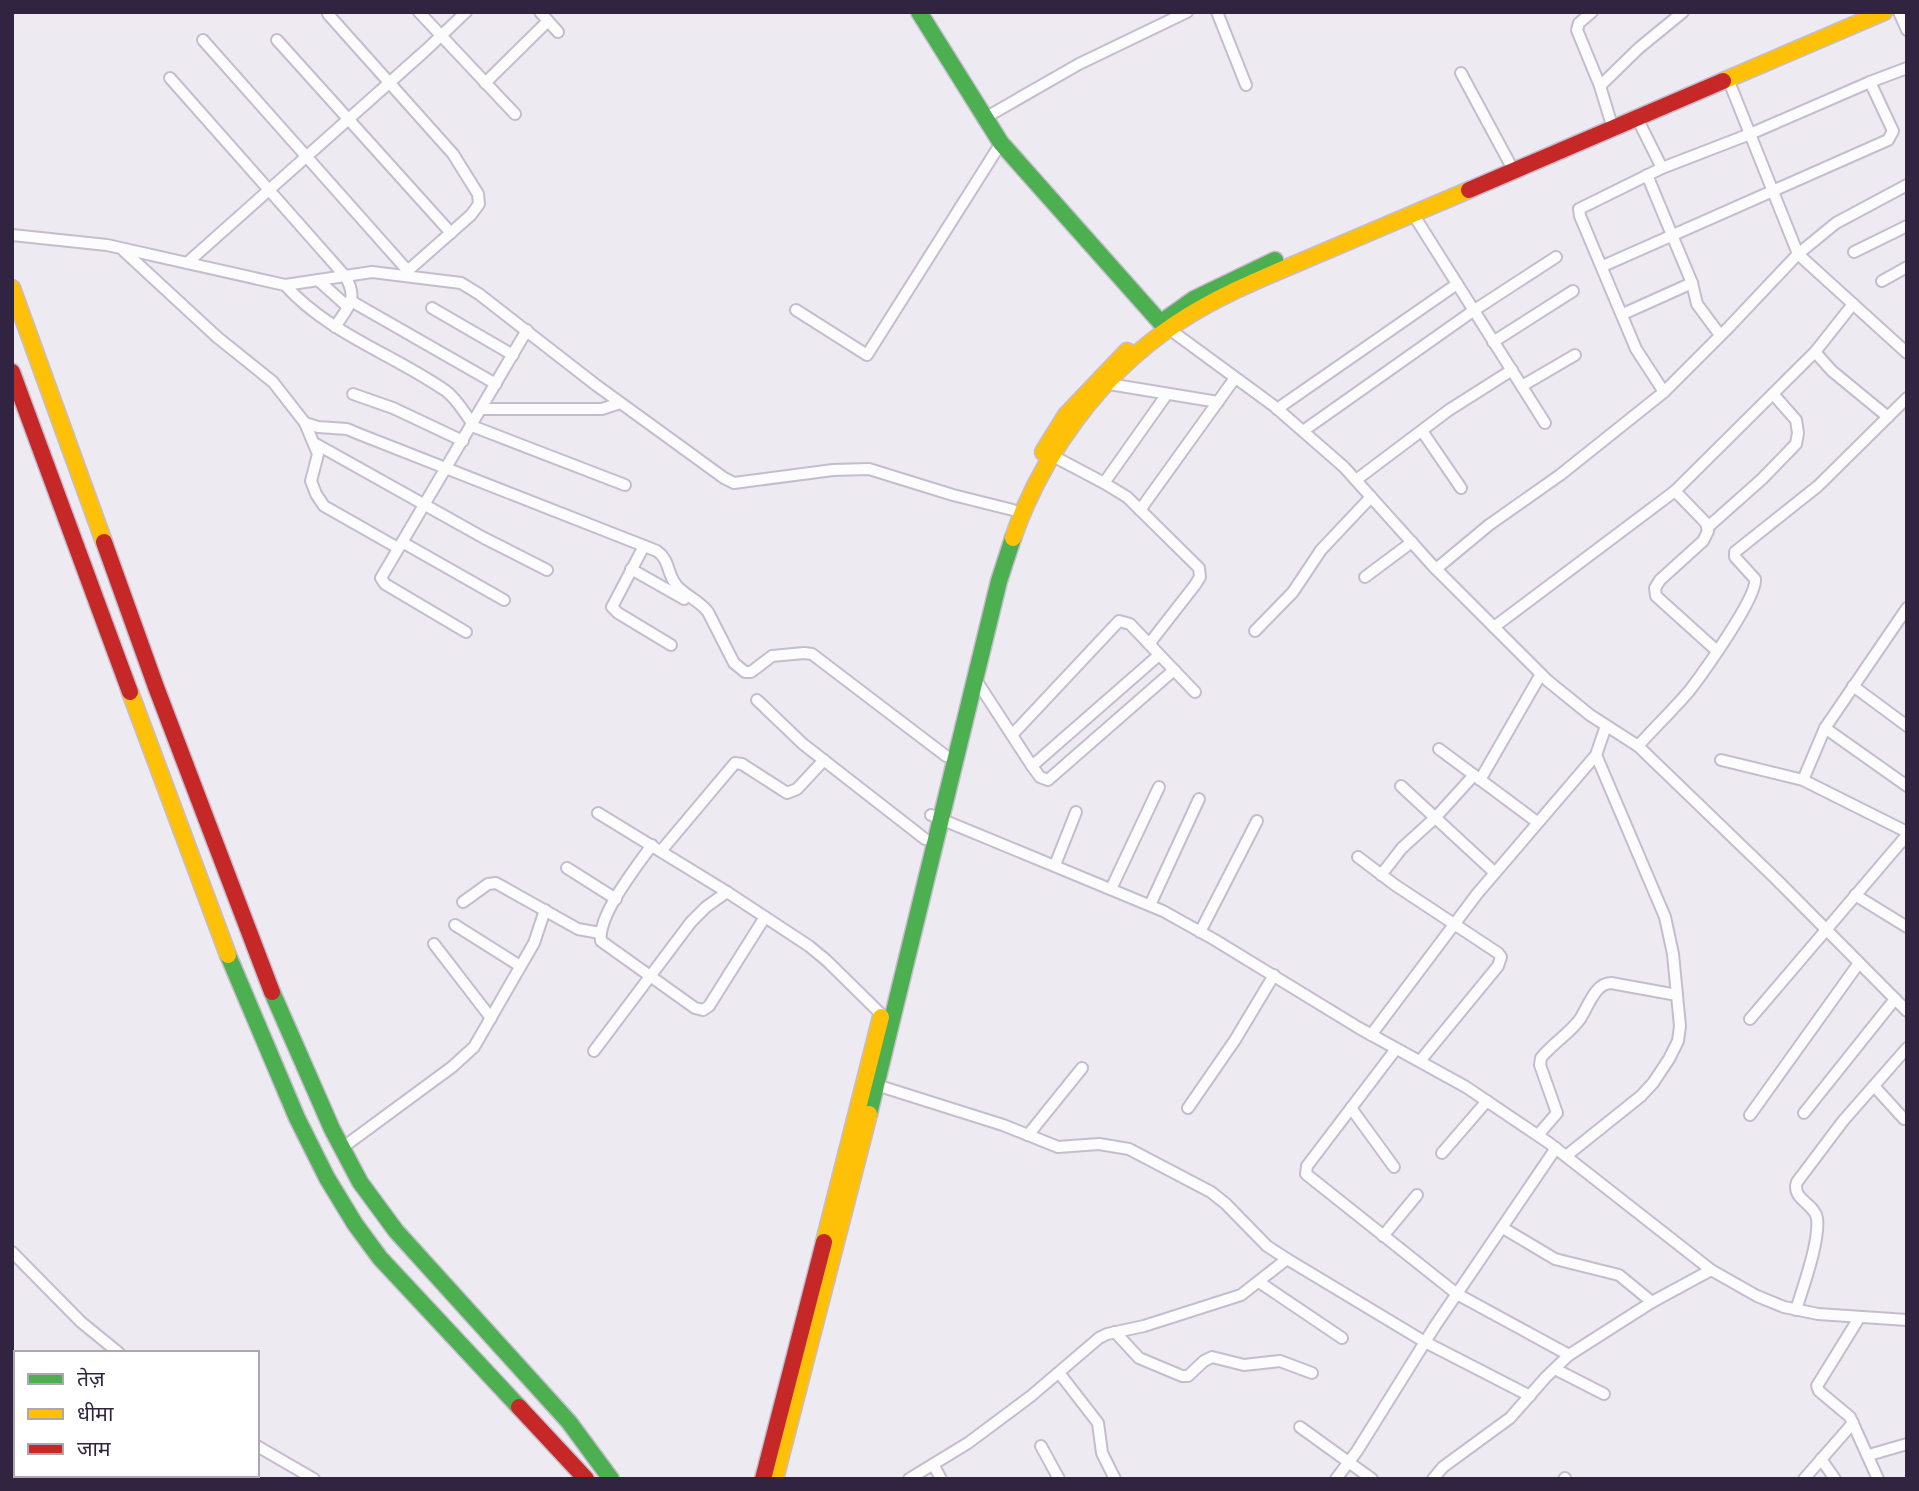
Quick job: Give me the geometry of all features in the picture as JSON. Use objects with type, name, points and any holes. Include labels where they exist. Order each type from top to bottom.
[{"type":"main road","points":[[919,12],[1001,143],[1165,326]]},
{"type":"main road","points":[[763,1479],[870,1083],[882,1014],[925,839],[936,817],[946,755],[989,580],[1013,510],[1037,462],[1066,415],[1107,369],[1165,326],[1194,299],[1240,275],[1858,12]]},
{"type":"main road","points":[[775,1479],[936,817],[976,680],[999,581],[1020,518],[1053,456],[1077,421],[1165,326],[1242,287],[1885,12]]},
{"type":"main road","points":[[12,288],[152,674],[283,1021],[342,1149],[360,1182],[396,1231],[569,1422],[611,1479]]},
{"type":"main road","points":[[12,372],[221,939],[297,1118],[327,1178],[380,1258],[586,1479]]},
{"type":"street","points":[[419,12],[515,114]]},
{"type":"street","points":[[187,263],[466,12]]},
{"type":"street","points":[[984,119],[1079,64],[1187,12]]},
{"type":"street","points":[[1217,12],[1246,85]]},
{"type":"street","points":[[1592,12],[1579,23],[1577,30],[1610,119]]},
{"type":"street","points":[[1600,86],[1639,48],[1683,12]]},
{"type":"street","points":[[1899,12],[1907,30]]},
{"type":"street","points":[[328,14],[453,154],[478,194],[477,209],[406,273]]},
{"type":"street","points":[[485,83],[544,16],[558,32]]},
{"type":"street","points":[[203,40],[308,156],[406,273]]},
{"type":"street","points":[[277,40],[451,233]]},
{"type":"street","points":[[1664,393],[1636,349],[1579,210],[1662,168],[1907,68]]},
{"type":"street","points":[[1461,73],[1509,162]]},
{"type":"street","points":[[170,78],[345,276],[351,286],[350,304],[335,327]]},
{"type":"street","points":[[1728,79],[1798,254],[1907,353]]},
{"type":"street","points":[[1603,266],[1891,138],[1893,131],[1870,82]]},
{"type":"street","points":[[1637,118],[1662,168]]},
{"type":"street","points":[[796,310],[867,355],[1001,143]]},
{"type":"street","points":[[1647,175],[1692,283],[1697,304],[1720,335]]},
{"type":"street","points":[[1436,569],[1489,525],[1560,475],[1664,393],[1798,254],[1836,223],[1907,185]]},
{"type":"street","points":[[1413,214],[1545,424]]},
{"type":"street","points":[[1854,252],[1907,226]]},
{"type":"street","points":[[12,235],[122,249],[285,285],[372,272],[406,273],[468,286],[620,402],[734,483],[822,471],[869,470],[1013,510]]},
{"type":"street","points":[[122,249],[218,337],[273,382],[304,423],[316,444],[318,454],[312,474],[312,486],[324,506],[504,600]]},
{"type":"street","points":[[1303,431],[1556,257]]},
{"type":"street","points":[[1882,281],[1907,267]]},
{"type":"street","points":[[318,280],[350,304],[496,384]]},
{"type":"street","points":[[1623,314],[1692,283]]},
{"type":"street","points":[[1277,409],[1457,284]]},
{"type":"street","points":[[285,285],[302,303],[335,327],[447,392],[473,425],[625,485]]},
{"type":"street","points":[[1493,342],[1573,291]]},
{"type":"street","points":[[1494,627],[1675,492],[1815,352],[1853,304]]},
{"type":"street","points":[[432,308],[513,355]]},
{"type":"street","points":[[1165,326],[1303,431],[1356,480],[1436,569],[1541,674],[1590,715],[1638,746],[1907,1011]]},
{"type":"street","points":[[466,632],[382,582],[382,576],[527,330]]},
{"type":"street","points":[[1815,352],[1832,371],[1888,417]]},
{"type":"street","points":[[1522,386],[1575,355]]},
{"type":"street","points":[[1356,480],[1422,430],[1512,370]]},
{"type":"street","points":[[1140,510],[1235,378]]},
{"type":"street","points":[[1109,384],[1218,402]]},
{"type":"street","points":[[353,394],[393,408],[463,440]]},
{"type":"street","points":[[1104,483],[1167,394]]},
{"type":"street","points":[[1717,651],[1659,601],[1654,591],[1660,580],[1703,541],[1708,527],[1762,479],[1796,444],[1796,420],[1773,394]]},
{"type":"street","points":[[1638,746],[1690,690],[1736,623],[1756,585],[1755,579],[1735,557],[1735,552],[1818,486],[1907,398]]},
{"type":"street","points":[[482,409],[602,409],[620,402]]},
{"type":"street","points":[[304,423],[347,429],[663,555],[677,587],[708,612],[734,663],[745,672],[751,672],[776,655],[812,654],[946,755]]},
{"type":"street","points":[[1422,430],[1461,488]]},
{"type":"street","points":[[316,444],[547,570]]},
{"type":"street","points":[[1053,456],[1127,497],[1154,526],[1196,563],[1200,573],[1195,585],[1149,644]]},
{"type":"street","points":[[1675,492],[1708,527]]},
{"type":"street","points":[[1255,631],[1293,592],[1321,550],[1371,497]]},
{"type":"street","points":[[1366,578],[1412,542]]},
{"type":"street","points":[[643,546],[613,601],[613,609],[671,645]]},
{"type":"street","points":[[631,569],[708,612]]},
{"type":"street","points":[[1803,780],[1825,728],[1907,608]]},
{"type":"street","points":[[1012,735],[1116,623],[1126,621],[1195,692]]},
{"type":"street","points":[[1032,766],[1159,654]]},
{"type":"street","points":[[976,680],[1032,766],[1043,779],[1050,779],[1174,670]]},
{"type":"street","points":[[1381,875],[1402,848],[1477,777],[1541,674]]},
{"type":"street","points":[[1853,686],[1907,726]]},
{"type":"street","points":[[757,700],[803,744],[925,839]]},
{"type":"street","points":[[1371,1035],[1494,872],[1596,755],[1606,726]]},
{"type":"street","points":[[1825,728],[1907,786]]},
{"type":"street","points":[[1439,749],[1537,822]]},
{"type":"street","points":[[1566,1156],[1641,1096],[1660,1073],[1678,1041],[1680,1026],[1670,935],[1665,917],[1596,755]]},
{"type":"street","points":[[765,917],[706,1009],[695,1008],[605,945],[601,941],[600,933],[616,900],[657,848],[735,763],[742,764],[788,793],[797,789],[824,760]]},
{"type":"street","points":[[1721,760],[1803,780],[1907,833],[1750,1019]]},
{"type":"street","points":[[1401,786],[1494,872]]},
{"type":"street","points":[[1111,889],[1158,787]]},
{"type":"street","points":[[1150,905],[1199,799]]},
{"type":"street","points":[[1055,865],[1076,812]]},
{"type":"street","points":[[598,813],[727,892],[826,960],[882,1014]]},
{"type":"street","points":[[936,817],[1150,905],[1200,932],[1487,1101],[1556,1148],[1711,1270],[1757,1296],[1796,1310],[1859,1318],[1907,1320]]},
{"type":"street","points":[[1200,932],[1257,821]]},
{"type":"street","points":[[1358,857],[1497,953],[1501,962],[1420,1061]]},
{"type":"street","points":[[567,868],[616,900]]},
{"type":"street","points":[[463,902],[488,884],[496,883],[578,929],[600,933]]},
{"type":"street","points":[[594,1051],[691,922],[727,892]]},
{"type":"street","points":[[1855,895],[1907,928]]},
{"type":"street","points":[[342,1149],[474,1047],[534,943],[545,910]]},
{"type":"street","points":[[455,925],[520,966]]},
{"type":"street","points":[[434,944],[491,1018]]},
{"type":"street","points":[[1750,1115],[1859,963]]},
{"type":"street","points":[[1188,1108],[1235,1040],[1273,975]]},
{"type":"street","points":[[1538,1135],[1557,1113],[1540,1065],[1541,1058],[1579,1020],[1598,988],[1605,983],[1611,983],[1677,995]]},
{"type":"street","points":[[1804,1113],[1895,999]]},
{"type":"street","points":[[1796,1310],[1808,1272],[1817,1220],[1811,1207],[1797,1195],[1795,1187],[1843,1121],[1907,1048]]},
{"type":"street","points":[[1396,1049],[1306,1172],[1457,1294],[1569,1355]]},
{"type":"street","points":[[1028,1135],[1082,1068]]},
{"type":"street","points":[[870,1083],[1003,1125],[1064,1148],[1099,1143],[1129,1149],[1211,1192],[1226,1204],[1266,1247],[1425,1342],[1530,1396]]},
{"type":"street","points":[[1874,1086],[1904,1119]]},
{"type":"street","points":[[1442,1153],[1487,1101]]},
{"type":"street","points":[[1351,1108],[1394,1167]]},
{"type":"street","points":[[1336,1479],[1556,1148]]},
{"type":"street","points":[[1383,1236],[1417,1195]]},
{"type":"street","points":[[1503,1228],[1555,1259],[1619,1275],[1652,1302]]},
{"type":"street","points":[[12,1252],[81,1322],[117,1351]]},
{"type":"street","points":[[909,1479],[968,1443],[1060,1374],[1098,1338],[1238,1297],[1287,1259]]},
{"type":"street","points":[[1433,1479],[1443,1467],[1510,1418],[1569,1355],[1652,1302],[1711,1270]]},
{"type":"street","points":[[1259,1282],[1342,1338]]},
{"type":"street","points":[[1859,1318],[1817,1386],[1819,1391],[1848,1414],[1878,1479]]},
{"type":"street","points":[[1115,1332],[1139,1358],[1182,1376],[1191,1374],[1204,1360],[1212,1357],[1244,1365],[1274,1360],[1312,1373]]},
{"type":"street","points":[[1555,1368],[1604,1394]]},
{"type":"street","points":[[1060,1374],[1098,1423],[1102,1452],[1115,1479]]},
{"type":"street","points":[[1804,1479],[1853,1423]]},
{"type":"street","points":[[1300,1427],[1372,1479]]},
{"type":"street","points":[[1869,1455],[1907,1444]]},
{"type":"street","points":[[1041,1446],[1059,1479]]},
{"type":"street","points":[[259,1448],[295,1474],[314,1479]]},
{"type":"street","points":[[1821,1459],[1835,1479]]},
{"type":"street","points":[[934,1466],[941,1479]]},
{"type":"traffic: fast","points":[[919,12],[1001,143],[1160,322]]},
{"type":"traffic: fast","points":[[1163,321],[1194,299],[1275,260]]},
{"type":"traffic: fast","points":[[869,1114],[999,581],[1013,538]]},
{"type":"traffic: fast","points":[[228,955],[297,1118],[327,1178],[355,1224],[380,1258],[519,1407]]},
{"type":"traffic: fast","points":[[272,992],[332,1129],[360,1182],[396,1231],[569,1422],[611,1479]]},
{"type":"traffic: slow","points":[[1723,81],[1884,12]]},
{"type":"traffic: slow","points":[[1013,538],[1025,507],[1057,447],[1098,392],[1147,345],[1190,315],[1239,289],[1469,190]]},
{"type":"traffic: slow","points":[[12,288],[104,542]]},
{"type":"traffic: slow","points":[[1043,452],[1066,415],[1127,351]]},
{"type":"traffic: slow","points":[[130,692],[228,955]]},
{"type":"traffic: slow","points":[[824,1242],[881,1017]]},
{"type":"traffic: slow","points":[[775,1479],[869,1114]]},
{"type":"traffic: jam","points":[[1469,190],[1723,81]]},
{"type":"traffic: jam","points":[[12,372],[130,692]]},
{"type":"traffic: jam","points":[[104,542],[272,992]]},
{"type":"traffic: jam","points":[[763,1479],[824,1242]]},
{"type":"traffic: jam","points":[[519,1407],[586,1479]]}]
